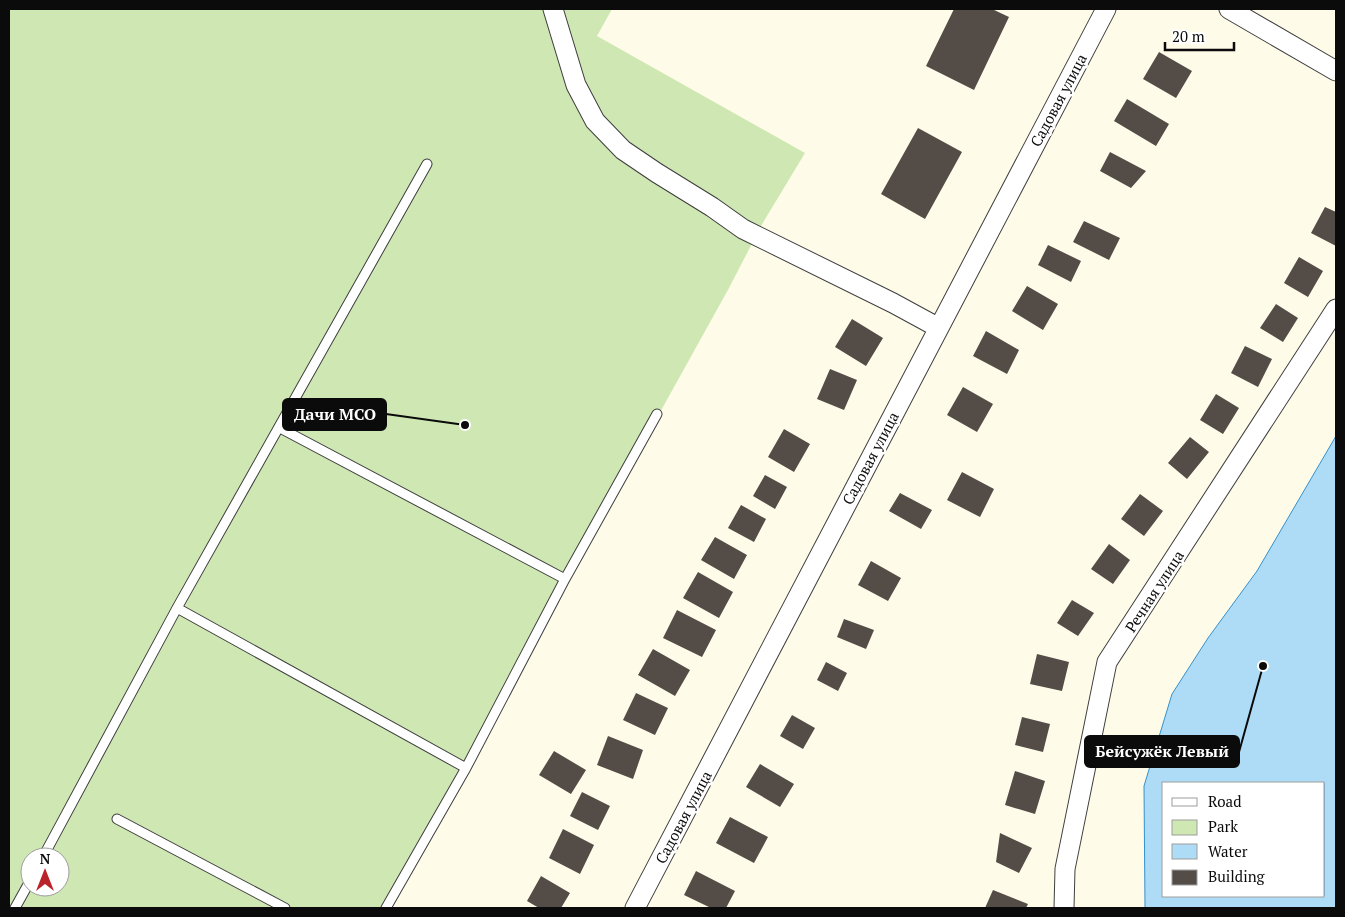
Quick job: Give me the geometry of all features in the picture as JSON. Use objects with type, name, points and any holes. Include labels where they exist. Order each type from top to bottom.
[{"type":"street","points":[[554,9],[576,85],[595,121],[623,150],[712,207],[743,230],[894,303],[938,328]]},
{"type":"street","name":"Садовая улица","points":[[635,908],[1106,9]]},
{"type":"street","points":[[1229,9],[1336,72]]},
{"type":"street","name":"Речная улица","points":[[1064,908],[1065,869],[1107,662],[1336,309]]},
{"type":"lane","points":[[48,847],[177,608],[427,164]]},
{"type":"lane","points":[[386,908],[466,768],[565,579],[657,414]]},
{"type":"lane","points":[[280,428],[565,579]]},
{"type":"lane","points":[[177,608],[466,768]]},
{"type":"lane","points":[[116,819],[285,908]]},
{"type":"green space","points":[[9,9],[612,9],[597,36],[805,153],[761,226],[729,288],[385,908],[9,908]]},
{"type":"water","points":[[1336,436],[1336,908],[1145,908],[1144,786],[1172,694],[1208,638],[1257,571]]},
{"type":"building","points":[[954,9],[992,9],[1009,17],[974,90],[926,66]]},
{"type":"building","points":[[1159,52],[1192,71],[1176,98],[1143,79]]},
{"type":"building","points":[[1127,99],[1169,124],[1156,146],[1114,121]]},
{"type":"building","points":[[918,128],[962,152],[925,219],[881,194]]},
{"type":"building","points":[[1110,152],[1146,171],[1131,188],[1100,171]]},
{"type":"building","points":[[1325,207],[1336,212],[1336,246],[1311,233]]},
{"type":"building","points":[[1084,221],[1120,238],[1109,260],[1073,242]]},
{"type":"building","points":[[1048,245],[1081,261],[1071,282],[1038,265]]},
{"type":"building","points":[[1299,257],[1323,271],[1308,297],[1284,283]]},
{"type":"building","points":[[1027,286],[1058,304],[1043,330],[1012,311]]},
{"type":"building","points":[[1276,304],[1298,318],[1283,342],[1260,328]]},
{"type":"building","points":[[852,319],[883,338],[866,366],[835,347]]},
{"type":"building","points":[[986,331],[1019,350],[1007,374],[973,356]]},
{"type":"building","points":[[1245,346],[1272,359],[1258,387],[1231,373]]},
{"type":"building","points":[[830,369],[857,380],[844,410],[817,399]]},
{"type":"building","points":[[963,387],[993,404],[977,432],[947,415]]},
{"type":"building","points":[[1216,394],[1239,408],[1223,434],[1200,420]]},
{"type":"building","points":[[784,429],[810,444],[794,472],[768,457]]},
{"type":"building","points":[[1190,437],[1209,452],[1187,479],[1168,463]]},
{"type":"building","points":[[962,472],[994,489],[980,517],[947,500]]},
{"type":"building","points":[[765,475],[787,487],[775,509],[753,496]]},
{"type":"building","points":[[900,493],[932,510],[921,529],[889,511]]},
{"type":"building","points":[[1140,494],[1163,511],[1144,536],[1121,519]]},
{"type":"building","points":[[741,505],[766,519],[754,542],[728,528]]},
{"type":"building","points":[[715,537],[747,555],[734,579],[701,560]]},
{"type":"building","points":[[1109,544],[1130,560],[1113,584],[1091,569]]},
{"type":"building","points":[[871,561],[901,578],[888,601],[858,585]]},
{"type":"building","points":[[698,572],[733,592],[719,618],[683,598]]},
{"type":"building","points":[[1072,600],[1094,613],[1078,636],[1057,623]]},
{"type":"building","points":[[677,610],[716,630],[702,657],[663,638]]},
{"type":"building","points":[[844,619],[874,630],[866,649],[837,637]]},
{"type":"building","points":[[653,649],[690,670],[675,696],[638,675]]},
{"type":"building","points":[[1037,654],[1069,662],[1062,691],[1030,684]]},
{"type":"building","points":[[826,662],[847,673],[838,691],[817,680]]},
{"type":"building","points":[[636,693],[668,708],[655,735],[623,720]]},
{"type":"building","points":[[792,715],[815,728],[803,749],[780,736]]},
{"type":"building","points":[[1022,717],[1050,724],[1043,752],[1015,745]]},
{"type":"building","points":[[608,736],[643,750],[633,779],[597,765]]},
{"type":"building","points":[[554,751],[586,770],[571,794],[539,775]]},
{"type":"building","points":[[760,764],[794,784],[780,807],[746,787]]},
{"type":"building","points":[[1015,771],[1045,781],[1035,814],[1005,805]]},
{"type":"building","points":[[582,792],[610,806],[598,830],[570,816]]},
{"type":"building","points":[[730,817],[768,837],[754,863],[716,843]]},
{"type":"building","points":[[563,829],[594,845],[580,874],[549,858]]},
{"type":"building","points":[[1000,833],[1032,848],[1019,873],[996,862]]},
{"type":"building","points":[[696,871],[735,891],[726,908],[711,908],[684,895]]},
{"type":"building","points":[[541,876],[570,893],[561,908],[539,908],[527,901]]},
{"type":"building","points":[[993,890],[1028,904],[1026,908],[985,908]]},
{"type":"place","name":"Дачи МСО","points":[[465,425]]},
{"type":"place","name":"Бейсужёк Левый","points":[[1263,666]]}]
